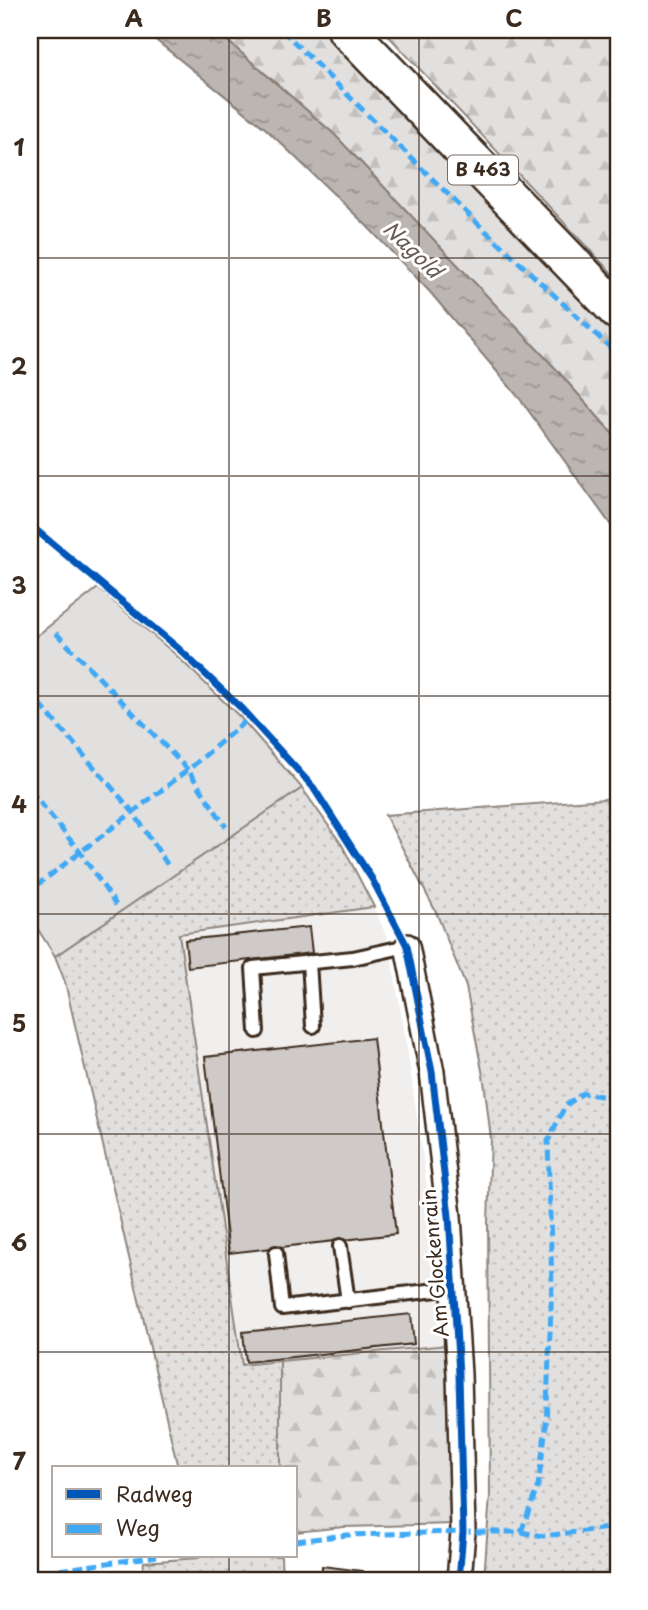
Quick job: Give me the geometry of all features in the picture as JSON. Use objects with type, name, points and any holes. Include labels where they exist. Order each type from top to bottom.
[{"type":"main road","name":"B 463","points":[[347,30],[618,311]]},
{"type":"street","name":"Am Glockenrain","points":[[407,946],[432,1072],[449,1216],[460,1374],[463,1519],[460,1580]]},
{"type":"lane","points":[[257,1031],[253,968],[353,958],[407,946]]},
{"type":"lane","points":[[309,962],[313,1026]]},
{"type":"lane","points":[[340,1246],[348,1301]]},
{"type":"lane","points":[[276,1253],[282,1308],[454,1288]]},
{"type":"shaded area","points":[[374,907],[388,940],[405,1035],[439,1269],[447,1345],[242,1365],[179,934]]},
{"type":"green space","points":[[215,30],[322,30],[516,223],[618,336],[618,440],[556,369],[334,134]]},
{"type":"green space","points":[[383,30],[606,30],[618,40],[618,280]]},
{"type":"green space","points":[[98,588],[175,654],[240,717],[302,788],[55,956],[30,917],[30,641]]},
{"type":"green space","points":[[302,788],[342,845],[374,907],[179,934],[242,1365],[280,1361],[280,1466],[178,1466],[65,982],[55,956]]},
{"type":"green space","points":[[618,798],[618,1580],[484,1580],[490,1495],[488,1222],[491,1139],[484,1081],[466,987],[436,912],[385,815]]},
{"type":"green space","points":[[447,1345],[454,1524],[344,1527],[298,1532],[298,1466],[280,1466],[280,1361]]},
{"type":"green space","points":[[198,1558],[281,1558],[282,1580],[142,1580],[144,1562]]},
{"type":"water","name":"Nagold","points":[[151,30],[215,30],[334,134],[556,369],[618,440],[618,535],[520,399],[430,292],[367,226],[266,129],[147,33]]},
{"type":"building","points":[[309,927],[312,953],[188,967],[185,940]]},
{"type":"building","points":[[373,1038],[396,1234],[229,1253],[205,1057]]},
{"type":"building","points":[[411,1314],[414,1344],[246,1362],[243,1332]]},
{"type":"building","points":[[322,1566],[363,1571],[362,1580],[321,1580]]},
{"type":"marked path","points":[[282,30],[475,221],[618,355]]},
{"type":"marked path","points":[[56,633],[188,770],[249,718]]},
{"type":"marked path","points":[[30,693],[133,812],[169,867]]},
{"type":"marked path","points":[[36,886],[188,770],[226,827]]},
{"type":"marked path","points":[[30,790],[80,852],[116,905]]},
{"type":"marked path","points":[[521,1532],[538,1486],[546,1427],[552,1286],[548,1141],[565,1106],[583,1093],[618,1099]]},
{"type":"marked path","points":[[298,1541],[347,1535],[463,1532],[521,1532],[543,1536],[618,1527]]},
{"type":"marked path","points":[[30,1574],[143,1558]]},
{"type":"cycle path","points":[[30,525],[179,649],[240,707],[313,787],[372,879],[407,946],[432,1072],[449,1216],[459,1374],[463,1532],[459,1580]]}]
